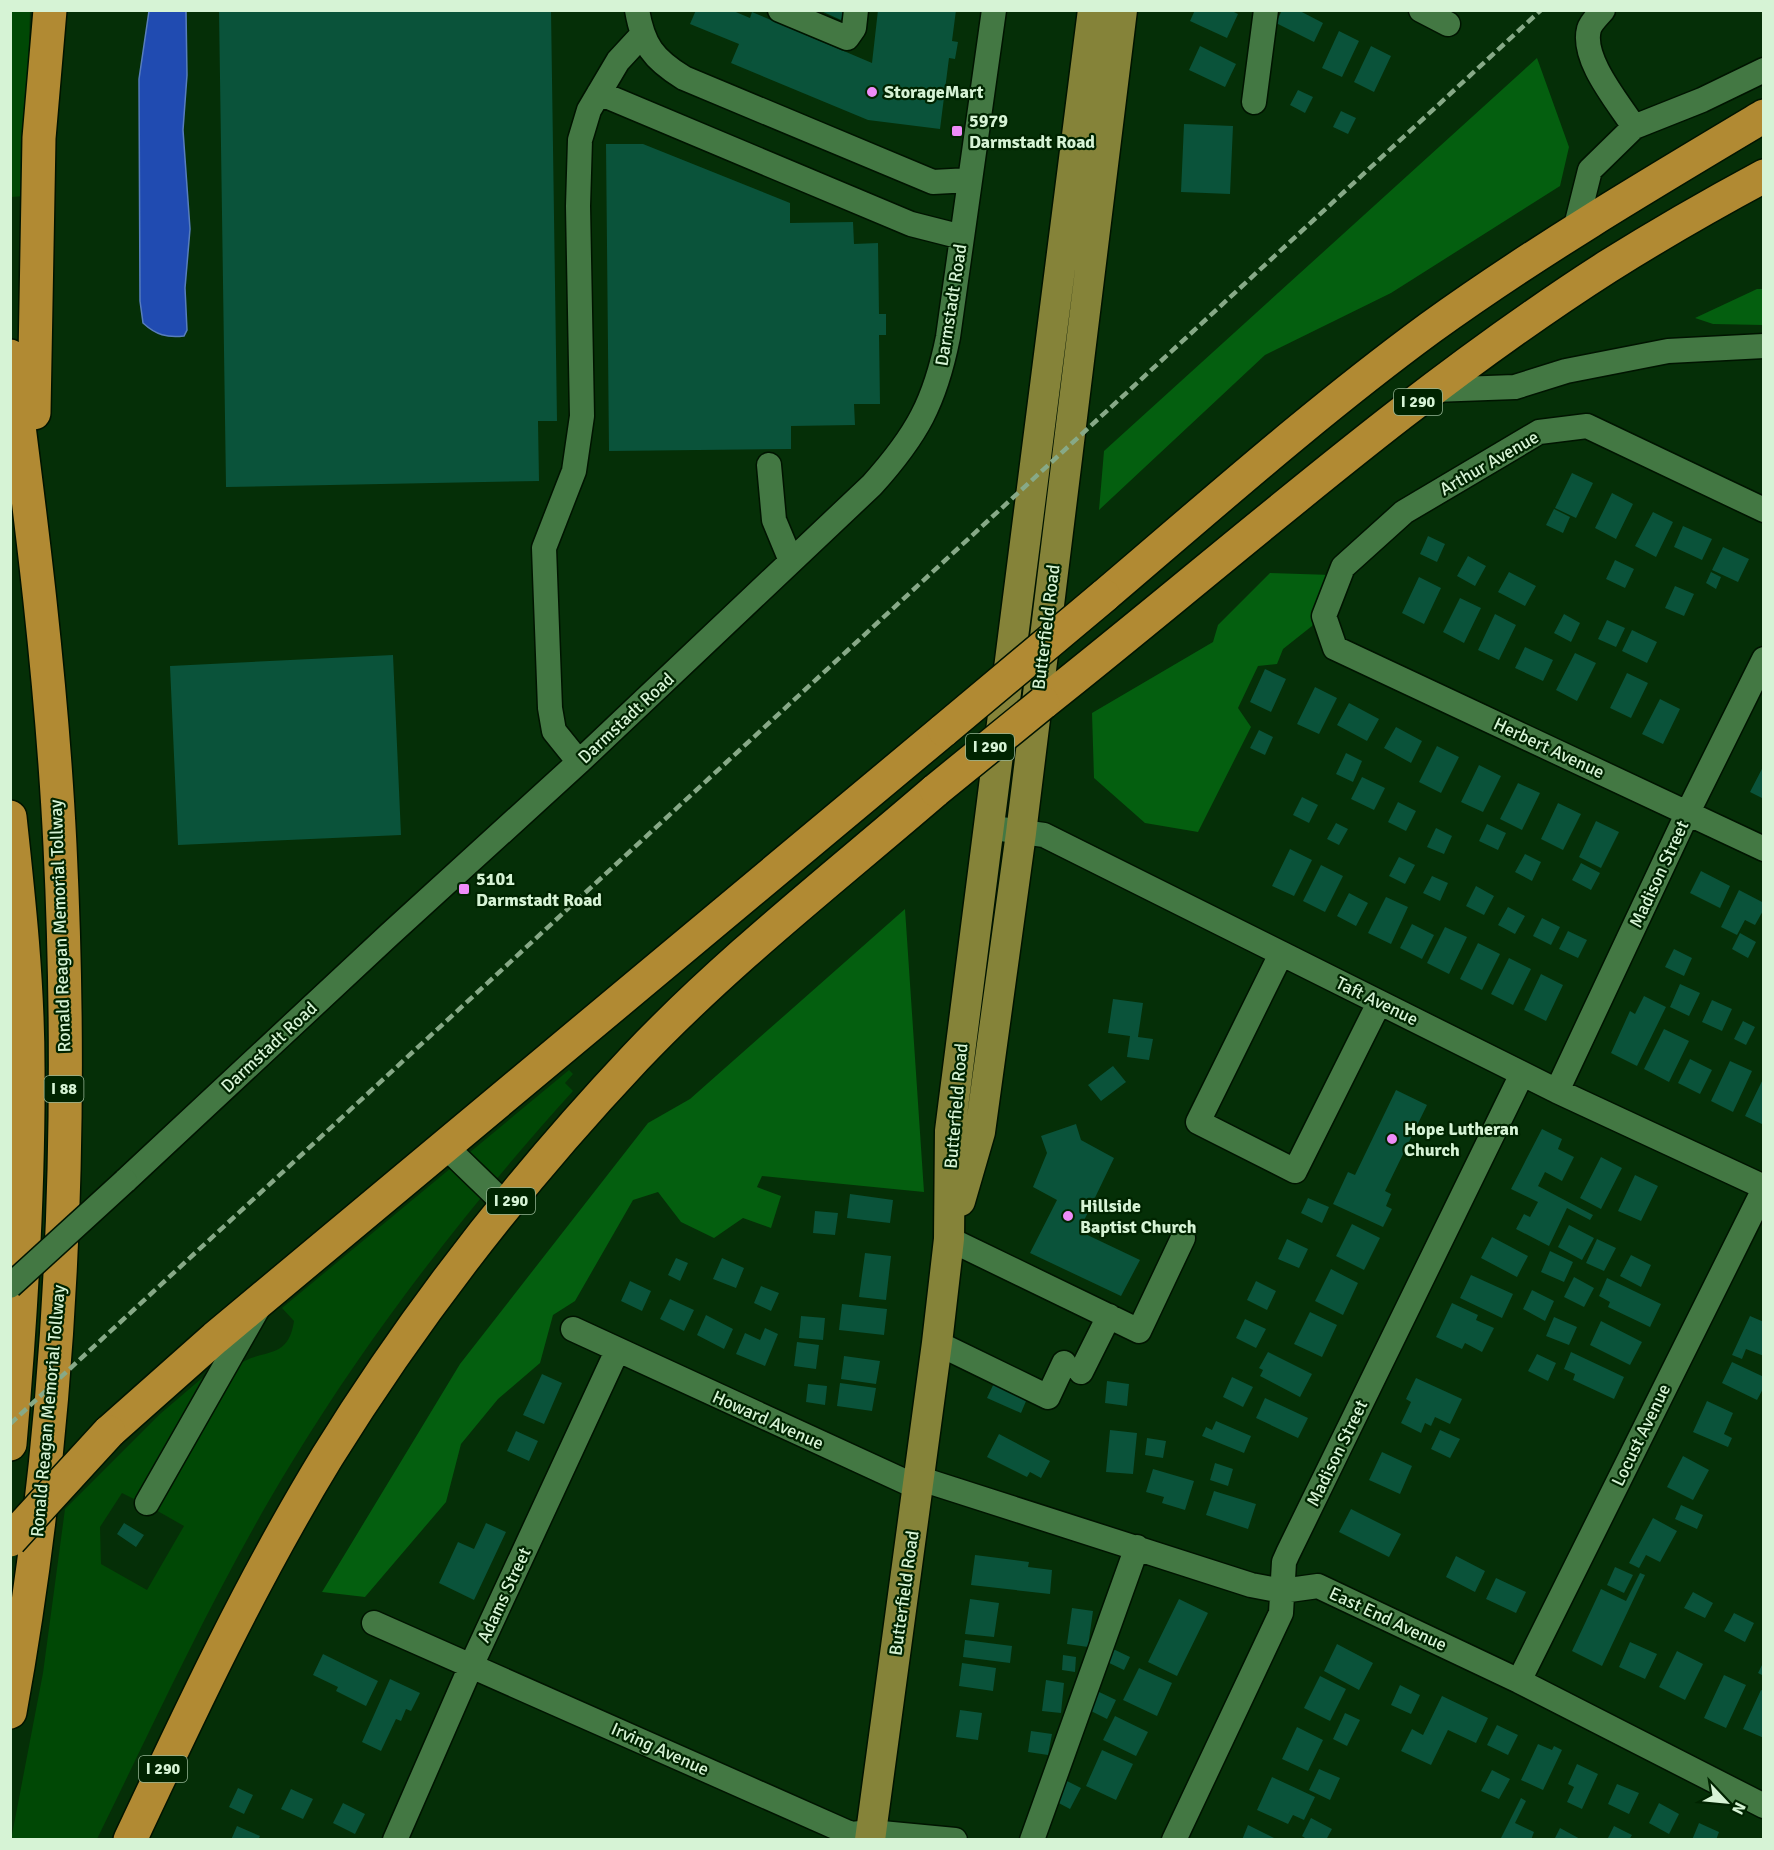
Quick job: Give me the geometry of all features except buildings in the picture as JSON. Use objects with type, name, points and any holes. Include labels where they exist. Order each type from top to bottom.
[{"type":"highway","points":[[21,408],[50,10]]},
{"type":"highway","name":"I 290","points":[[10,1540],[109,1432],[263,1299],[446,1148],[1317,415],[1430,328],[1575,230],[1764,116]]},
{"type":"highway","name":"I 290","points":[[130,1839],[237,1618],[327,1458],[377,1380],[442,1287],[507,1206],[644,1050],[753,947],[936,790],[1433,390],[1605,268],[1687,218],[1764,176]]},
{"type":"highway","name":"Ronald Reagan Memorial Tollway","points":[[10,356],[21,408],[60,845],[64,1097],[60,1279],[49,1432],[34,1561],[10,1712]]},
{"type":"highway","name":"Ronald Reagan Memorial Tollway","points":[[10,817],[20,911],[28,1064],[25,1260],[10,1444]]},
{"type":"main road","name":"Butterfield Road","points":[[870,1835],[920,1484],[949,1239],[950,1131],[1093,10]]},
{"type":"main road","name":"Butterfield Road","points":[[949,1239],[980,1132],[1021,832],[1122,10]]},
{"type":"street","points":[[637,10],[642,35],[652,53],[668,68],[707,88],[933,182],[970,180]]},
{"type":"street","points":[[780,10],[847,38],[855,28],[856,10]]},
{"type":"street","name":"Darmstadt Road","points":[[10,1286],[388,935],[579,762],[872,485],[917,430],[941,372],[994,10]]},
{"type":"street","points":[[1254,102],[1266,10]]},
{"type":"street","points":[[1421,10],[1448,24]]},
{"type":"street","points":[[1603,10],[1589,26],[1587,46],[1598,71],[1634,127]]},
{"type":"street","points":[[579,762],[554,731],[550,708],[544,548],[574,471],[580,445],[580,140],[585,117],[599,93],[618,61],[642,35]]},
{"type":"street","points":[[1575,230],[1590,170],[1634,127],[1702,100],[1764,70]]},
{"type":"street","points":[[599,93],[911,224],[962,237]]},
{"type":"street","points":[[1433,390],[1515,387],[1566,371],[1668,351],[1764,346]]},
{"type":"street","name":"Arthur Avenue","points":[[1335,648],[1324,616],[1343,567],[1404,512],[1539,432],[1587,426],[1764,510]]},
{"type":"street","points":[[769,465],[774,520],[791,561]]},
{"type":"street","name":"Herbert Avenue","points":[[1335,648],[1764,849]]},
{"type":"street","name":"Madison Street","points":[[1557,1091],[1688,812],[1764,658]]},
{"type":"street","name":"Taft Avenue","points":[[987,827],[1044,835],[1522,1074],[1764,1188]]},
{"type":"street","points":[[1281,954],[1197,1122],[1295,1171],[1379,1003]]},
{"type":"street","name":"Madison Street","points":[[1174,1839],[1281,1613],[1288,1553],[1522,1074]]},
{"type":"street","points":[[446,1148],[507,1206]]},
{"type":"street","name":"Locust Avenue","points":[[1519,1681],[1764,1188]]},
{"type":"street","points":[[949,1239],[1139,1330],[1183,1238]]},
{"type":"street","points":[[147,1503],[263,1299]]},
{"type":"street","points":[[937,1343],[1047,1397],[1073,1368],[1109,1316]]},
{"type":"street","name":"Howard Avenue","points":[[573,1329],[617,1351],[920,1484]]},
{"type":"street","name":"Adams Street","points":[[395,1839],[471,1666],[617,1351]]},
{"type":"street","name":"East End Avenue","points":[[920,1484],[1137,1546],[1251,1585],[1282,1591],[1318,1586],[1519,1681],[1764,1806]]},
{"type":"street","points":[[1032,1839],[1137,1546]]},
{"type":"street","name":"Irving Avenue","points":[[374,1623],[851,1834],[955,1839]]},
{"type":"green space","points":[[10,11],[30,11],[24,196],[12,197]]},
{"type":"green space","points":[[1537,58],[1569,147],[1560,186],[1391,293],[1265,355],[1099,510],[1104,451]]},
{"type":"green space","points":[[1757,289],[1763,289],[1763,325],[1713,324],[1695,318]]},
{"type":"green space","points":[[1270,573],[1332,575],[1312,626],[1283,649],[1277,664],[1258,666],[1238,708],[1251,727],[1198,832],[1145,823],[1094,778],[1092,713],[1213,642],[1218,625]]},
{"type":"green space","points":[[905,909],[924,1192],[762,1176],[757,1187],[781,1196],[771,1228],[743,1218],[714,1238],[681,1222],[658,1192],[633,1200],[575,1301],[553,1315],[540,1363],[498,1399],[461,1444],[446,1502],[365,1597],[322,1592],[460,1364],[648,1123],[690,1099]]},
{"type":"green space","points":[[569,1070],[573,1074],[565,1083],[573,1091],[460,1224],[389,1316],[292,1462],[214,1601],[97,1839],[11,1840],[43,1673],[65,1509],[160,1414],[215,1367],[138,1501],[122,1493],[100,1527],[101,1564],[147,1590],[184,1526],[154,1509],[236,1366],[246,1360],[272,1352],[286,1343],[294,1321],[282,1308]]},
{"type":"water","points":[[149,11],[186,11],[187,75],[183,130],[190,229],[185,288],[187,330],[184,336],[162,335],[148,327],[143,323],[140,301],[139,79]]},
{"type":"railway","points":[[10,1424],[1541,10]]},
{"type":"place","name":"StorageMart","points":[[872,92]]},
{"type":"place","name":"5979 Darmstadt Road","points":[[957,131]]},
{"type":"place","name":"5101 Darmstadt Road","points":[[464,889]]},
{"type":"place","name":"Hope Lutheran Church","points":[[1392,1139]]},
{"type":"place","name":"Hillside Baptist Church","points":[[1068,1216]]}]
